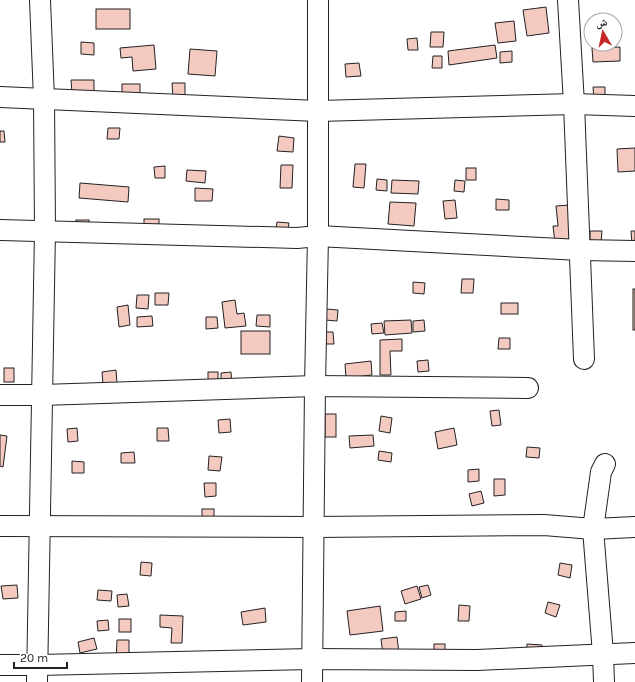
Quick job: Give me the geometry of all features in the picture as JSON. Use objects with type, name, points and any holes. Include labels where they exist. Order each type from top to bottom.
[{"type":"street","points":[[37,674],[45,231],[44,99],[40,0]]},
{"type":"street","points":[[312,682],[318,236],[318,0]]},
{"type":"street","points":[[568,0],[574,104],[584,359]]},
{"type":"street","points":[[0,97],[318,111],[574,104],[635,106]]},
{"type":"street","points":[[0,230],[297,238],[318,236],[580,250],[635,251]]},
{"type":"street","points":[[0,395],[315,386],[528,388]]},
{"type":"street","points":[[604,682],[604,654],[593,529],[601,472],[605,464]]},
{"type":"street","points":[[0,526],[314,527],[544,525],[593,529],[635,528]]},
{"type":"street","points":[[0,665],[37,674],[312,659],[477,660],[635,653]]},
{"type":"building","points":[[546,7],[549,33],[527,36],[523,10]]},
{"type":"building","points":[[96,9],[130,9],[130,29],[96,29]]},
{"type":"building","points":[[514,21],[516,41],[498,43],[495,23]]},
{"type":"building","points":[[431,32],[444,32],[443,47],[430,47]]},
{"type":"building","points":[[417,38],[418,50],[408,50],[407,39]]},
{"type":"building","points":[[81,42],[94,43],[94,55],[81,54]]},
{"type":"building","points":[[154,45],[156,69],[133,71],[132,57],[121,58],[120,48]]},
{"type":"building","points":[[495,45],[497,58],[449,65],[448,51]]},
{"type":"building","points":[[190,49],[217,51],[215,76],[188,74]]},
{"type":"building","points":[[512,51],[512,62],[500,63],[500,52]]},
{"type":"building","points":[[592,52],[620,52],[620,61],[593,62]]},
{"type":"building","points":[[433,56],[442,56],[442,68],[432,68]]},
{"type":"building","points":[[359,63],[361,76],[346,77],[345,64]]},
{"type":"building","points":[[71,80],[94,80],[94,92],[72,93]]},
{"type":"building","points":[[172,83],[185,83],[185,98],[173,99]]},
{"type":"building","points":[[122,84],[140,84],[140,95],[122,95]]},
{"type":"building","points":[[593,87],[605,87],[605,100],[594,100]]},
{"type":"building","points":[[108,128],[120,128],[119,139],[107,139]]},
{"type":"building","points":[[0,131],[4,131],[5,142],[0,142]]},
{"type":"building","points":[[279,136],[294,138],[293,152],[277,151]]},
{"type":"building","points":[[635,148],[635,171],[618,172],[617,149]]},
{"type":"building","points":[[355,164],[366,164],[364,188],[353,187]]},
{"type":"building","points":[[281,165],[293,165],[292,188],[280,188]]},
{"type":"building","points":[[165,166],[165,178],[155,178],[154,167]]},
{"type":"building","points":[[466,168],[476,168],[476,180],[466,180]]},
{"type":"building","points":[[187,170],[206,171],[205,183],[186,181]]},
{"type":"building","points":[[377,179],[387,180],[387,191],[376,190]]},
{"type":"building","points":[[392,180],[419,181],[418,194],[391,193]]},
{"type":"building","points":[[455,180],[465,181],[464,192],[454,191]]},
{"type":"building","points":[[80,183],[129,187],[128,202],[79,198]]},
{"type":"building","points":[[195,188],[213,189],[212,201],[195,201]]},
{"type":"building","points":[[496,199],[509,200],[509,210],[496,210]]},
{"type":"building","points":[[455,200],[457,218],[445,219],[443,201]]},
{"type":"building","points":[[390,202],[416,203],[414,226],[388,224]]},
{"type":"building","points":[[570,205],[575,248],[556,251],[553,226],[558,226],[556,206]]},
{"type":"building","points":[[144,219],[159,219],[159,235],[144,235]]},
{"type":"building","points":[[76,220],[89,220],[89,233],[76,233]]},
{"type":"building","points":[[277,222],[289,223],[287,237],[275,236]]},
{"type":"building","points":[[590,231],[602,231],[601,243],[590,243]]},
{"type":"building","points":[[631,231],[635,231],[635,244],[632,244]]},
{"type":"building","points":[[462,279],[474,279],[473,293],[461,293]]},
{"type":"building","points":[[413,282],[425,283],[424,294],[413,293]]},
{"type":"building","points":[[633,289],[635,289],[635,330],[633,330]]},
{"type":"building","points":[[155,293],[169,293],[168,305],[155,305]]},
{"type":"building","points":[[137,295],[149,295],[148,309],[136,308]]},
{"type":"building","points":[[235,300],[237,314],[244,313],[246,326],[225,328],[222,302]]},
{"type":"building","points":[[501,303],[518,303],[518,314],[501,314]]},
{"type":"building","points":[[128,305],[130,325],[119,327],[117,307]]},
{"type":"building","points":[[326,309],[338,310],[337,321],[325,320]]},
{"type":"building","points":[[257,315],[270,315],[270,327],[256,326]]},
{"type":"building","points":[[152,316],[153,326],[137,327],[137,317]]},
{"type":"building","points":[[206,317],[217,317],[218,328],[206,329]]},
{"type":"building","points":[[411,320],[412,333],[385,335],[384,321]]},
{"type":"building","points":[[424,320],[425,331],[413,332],[413,321]]},
{"type":"building","points":[[382,323],[384,333],[372,334],[371,324]]},
{"type":"building","points":[[241,331],[270,331],[270,354],[241,354]]},
{"type":"building","points":[[321,332],[333,332],[334,344],[321,344]]},
{"type":"building","points":[[499,338],[510,338],[510,349],[498,349]]},
{"type":"building","points":[[402,339],[402,351],[390,351],[391,375],[380,375],[380,340]]},
{"type":"building","points":[[428,360],[429,371],[418,372],[417,361]]},
{"type":"building","points":[[371,361],[372,375],[346,378],[345,364]]},
{"type":"building","points":[[4,368],[14,368],[14,382],[4,382]]},
{"type":"building","points":[[116,370],[117,383],[103,384],[102,372]]},
{"type":"building","points":[[208,372],[218,372],[218,384],[208,384]]},
{"type":"building","points":[[231,372],[232,385],[221,386],[221,373]]},
{"type":"building","points":[[499,410],[501,425],[492,426],[490,411]]},
{"type":"building","points":[[325,414],[336,414],[336,437],[325,437]]},
{"type":"building","points":[[381,416],[392,418],[390,433],[379,431]]},
{"type":"building","points":[[230,419],[231,432],[219,433],[218,420]]},
{"type":"building","points":[[77,428],[78,441],[68,442],[67,429]]},
{"type":"building","points":[[157,428],[168,428],[169,441],[157,441]]},
{"type":"building","points":[[454,428],[457,445],[438,449],[435,432]]},
{"type":"building","points":[[0,435],[7,436],[3,467],[0,466]]},
{"type":"building","points":[[373,435],[374,446],[350,448],[349,436]]},
{"type":"building","points":[[527,447],[540,448],[539,458],[526,457]]},
{"type":"building","points":[[379,451],[392,453],[391,462],[378,460]]},
{"type":"building","points":[[134,452],[135,463],[121,463],[121,453]]},
{"type":"building","points":[[209,456],[222,457],[220,471],[208,470]]},
{"type":"building","points":[[72,461],[84,462],[84,473],[72,473]]},
{"type":"building","points":[[479,469],[479,481],[468,482],[468,470]]},
{"type":"building","points":[[494,479],[505,479],[505,495],[494,496]]},
{"type":"building","points":[[204,483],[216,483],[216,496],[205,497]]},
{"type":"building","points":[[481,491],[484,503],[472,506],[469,494]]},
{"type":"building","points":[[202,509],[214,509],[214,519],[202,519]]},
{"type":"building","points":[[141,562],[152,563],[151,576],[140,575]]},
{"type":"building","points":[[560,563],[572,565],[570,578],[558,575]]},
{"type":"building","points":[[17,585],[18,598],[3,599],[1,586]]},
{"type":"building","points":[[428,585],[431,595],[422,598],[419,587]]},
{"type":"building","points":[[417,586],[421,599],[405,604],[401,591]]},
{"type":"building","points":[[98,590],[112,591],[111,601],[97,600]]},
{"type":"building","points":[[127,594],[129,606],[118,607],[117,595]]},
{"type":"building","points":[[548,602],[560,605],[556,617],[545,613]]},
{"type":"building","points":[[459,605],[470,606],[469,621],[458,621]]},
{"type":"building","points":[[380,606],[383,631],[350,635],[347,611]]},
{"type":"building","points":[[265,608],[266,622],[243,625],[241,612]]},
{"type":"building","points":[[406,611],[406,621],[395,621],[395,612]]},
{"type":"building","points":[[160,615],[183,616],[182,643],[171,643],[172,628],[160,627]]},
{"type":"building","points":[[119,619],[131,619],[131,632],[119,632]]},
{"type":"building","points":[[108,620],[109,630],[98,631],[97,621]]},
{"type":"building","points":[[397,637],[399,653],[383,655],[381,639]]},
{"type":"building","points":[[94,638],[97,649],[80,653],[78,642]]},
{"type":"building","points":[[117,640],[129,640],[129,664],[116,664]]},
{"type":"building","points":[[434,644],[445,644],[445,653],[434,653]]},
{"type":"building","points":[[527,644],[542,645],[541,657],[526,656]]}]
